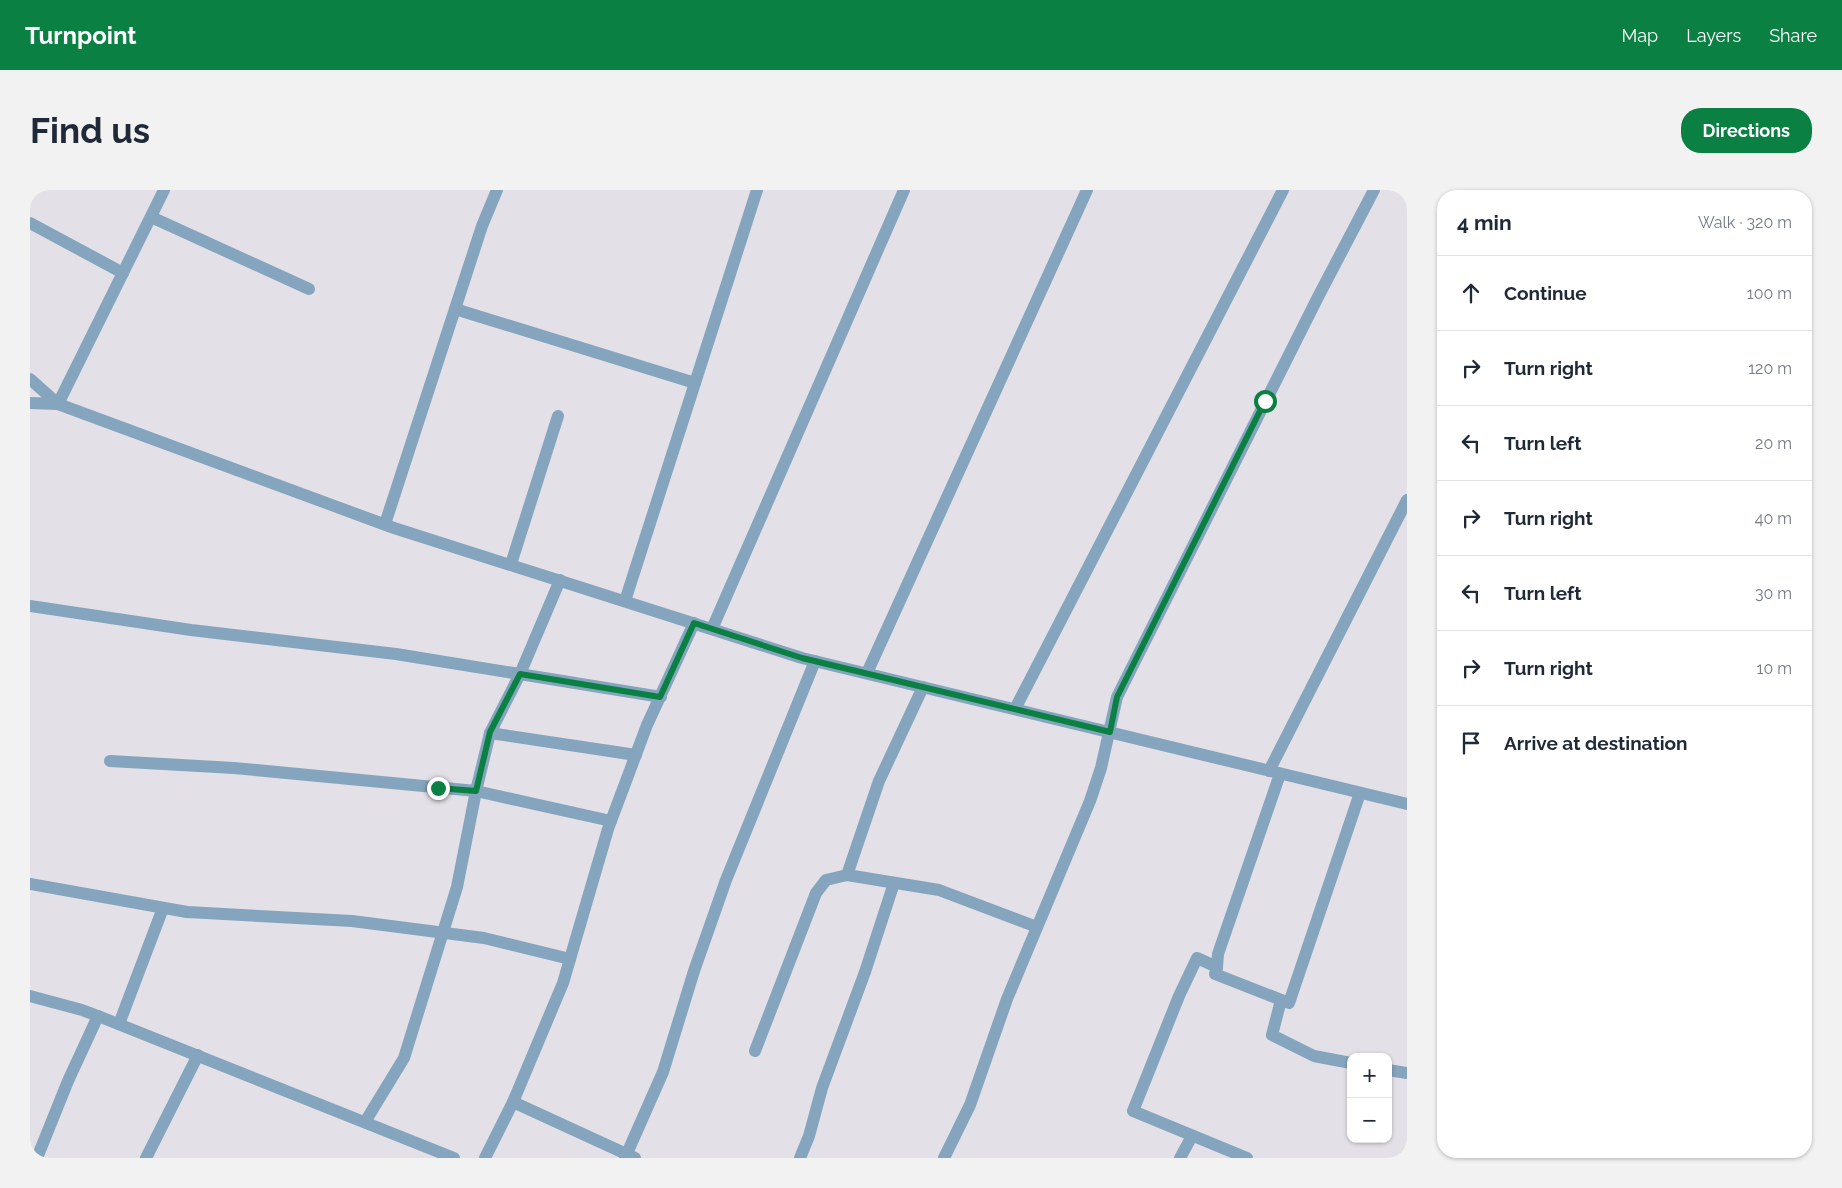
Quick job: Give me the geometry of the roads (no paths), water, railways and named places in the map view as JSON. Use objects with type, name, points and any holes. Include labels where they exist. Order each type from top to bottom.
[{"type":"street","points":[[58,404],[164,190]]},
{"type":"street","points":[[385,524],[482,226],[497,190]]},
{"type":"street","points":[[625,601],[757,190]]},
{"type":"street","points":[[712,629],[904,190]]},
{"type":"street","points":[[867,674],[1087,190]]},
{"type":"street","points":[[1015,709],[1283,190]]},
{"type":"street","points":[[944,1158],[970,1105],[1008,999],[1090,801],[1101,768],[1117,697],[1318,297],[1374,190]]},
{"type":"street","points":[[151,217],[309,289]]},
{"type":"street","points":[[30,223],[123,273]]},
{"type":"street","points":[[455,309],[695,383]]},
{"type":"street","points":[[30,379],[58,404]]},
{"type":"street","points":[[30,403],[58,404],[385,524],[816,661],[1407,804]]},
{"type":"street","points":[[510,564],[558,416]]},
{"type":"street","points":[[1360,793],[1289,1003],[1215,974],[1218,954],[1274,773],[1407,500]]},
{"type":"street","points":[[365,1122],[404,1058],[457,887],[490,732],[520,674],[560,580]]},
{"type":"street","points":[[30,606],[191,630],[396,654],[660,697]]},
{"type":"street","points":[[485,1158],[513,1102],[563,983],[611,821],[660,697],[694,623]]},
{"type":"street","points":[[513,1102],[629,1157],[663,1072],[694,971],[726,880],[816,661]]},
{"type":"street","points":[[847,875],[879,781],[923,687]]},
{"type":"street","points":[[490,732],[636,755]]},
{"type":"street","points":[[110,760],[234,768],[476,791],[611,821]]},
{"type":"street","points":[[755,1051],[816,893],[826,880],[847,875],[939,890],[1037,927]]},
{"type":"street","points":[[800,1158],[809,1136],[822,1088],[866,972],[894,883]]},
{"type":"street","points":[[30,884],[186,912],[352,921],[443,932],[484,938],[570,959]]},
{"type":"street","points":[[119,1024],[163,908]]},
{"type":"street","points":[[1217,966],[1197,958],[1179,996],[1133,1111],[1247,1158]]},
{"type":"street","points":[[30,996],[98,1016],[198,1054],[454,1158]]},
{"type":"street","points":[[1281,1000],[1272,1035],[1314,1056],[1347,1062]]},
{"type":"street","points":[[37,1158],[68,1081],[98,1016]]},
{"type":"street","points":[[146,1158],[198,1054]]},
{"type":"street","points":[[1392,1071],[1407,1073]]},
{"type":"street","points":[[1180,1158],[1192,1136]]}]
